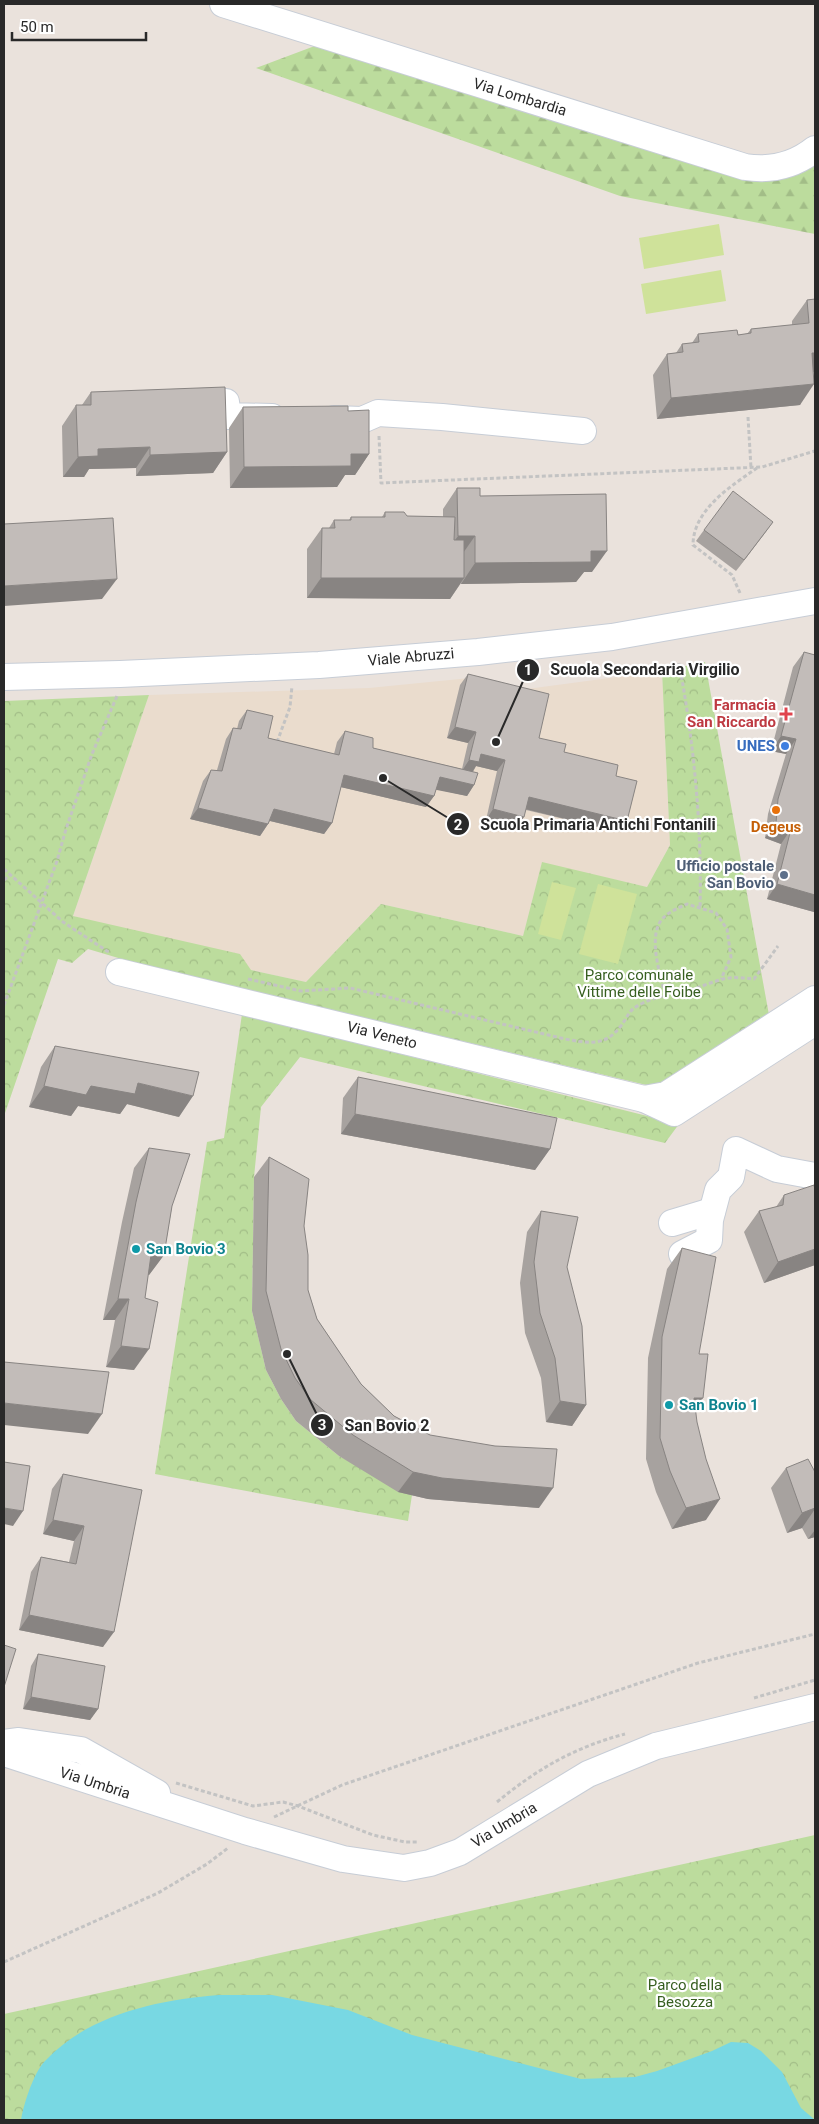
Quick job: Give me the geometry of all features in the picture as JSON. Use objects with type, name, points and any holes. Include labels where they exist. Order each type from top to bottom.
[{"type":"street","name":"Via Lombardia","points":[[223,4],[745,168],[783,166],[798,160],[815,149]]},
{"type":"street","points":[[168,403],[226,402],[228,416],[362,420],[378,413],[442,417],[583,431]]},
{"type":"street","name":"Viale Abruzzi","points":[[4,677],[289,666],[468,653],[602,638],[815,602]]},
{"type":"street","name":"Via Veneto","points":[[118,963],[644,1099],[674,1113],[815,1022]]},
{"type":"street","name":"Via Veneto","points":[[644,1099],[666,1094],[815,999]]},
{"type":"street","points":[[682,1254],[709,1240],[712,1211],[718,1190],[731,1177],[736,1150],[777,1169],[815,1176]]},
{"type":"street","points":[[672,1223],[712,1211]]},
{"type":"street","name":"Via Umbria","points":[[4,1753],[245,1831],[343,1859],[404,1868],[430,1863],[460,1852],[588,1774],[656,1746],[815,1707]]},
{"type":"street","name":"Via Umbria","points":[[4,1743],[18,1741],[81,1750],[150,1789],[186,1813]]},
{"type":"path","points":[[378,413],[381,483],[751,468],[815,451]]},
{"type":"path","points":[[748,417],[751,468]]},
{"type":"path","points":[[736,615],[742,599],[732,575],[693,545],[693,536],[706,512],[722,492],[758,467]]},
{"type":"path","points":[[679,662],[695,776],[701,870],[700,908]]},
{"type":"path","points":[[275,748],[290,706],[292,677],[289,666]]},
{"type":"path","points":[[4,1005],[57,861],[92,754],[117,697],[120,674]]},
{"type":"path","points":[[4,869],[63,922],[118,963]]},
{"type":"path","points":[[4,880],[10,875]]},
{"type":"path","points":[[665,994],[657,965],[655,939],[662,918],[687,904],[716,913],[727,929],[731,956],[721,979]]},
{"type":"path","points":[[245,979],[300,991],[350,988],[564,1039],[593,1044],[607,1040],[621,1027],[629,1011],[642,1003],[665,994],[686,991],[721,979],[754,979],[778,946]]},
{"type":"path","points":[[245,1831],[342,1785],[698,1663],[815,1634]]},
{"type":"path","points":[[4,1962],[158,1894],[208,1864]]},
{"type":"shaded area","points":[[662,671],[670,845],[647,887],[542,863],[523,936],[381,904],[306,982],[251,970],[73,916],[149,695],[369,688],[480,677],[512,691]]},
{"type":"green space","points":[[320,44],[729,173],[815,161],[815,234],[620,196],[256,68]]},
{"type":"green space","points":[[719,224],[724,255],[644,269],[639,238]]},
{"type":"green space","points":[[721,270],[726,301],[646,314],[641,284]]},
{"type":"green space","name":"Parco comunale Vittime delle Foibe","points":[[705,662],[769,1015],[659,1088],[142,965],[88,949],[72,963],[58,959],[4,1116],[4,701],[149,695],[73,916],[240,954],[251,970],[306,982],[381,904],[523,936],[542,862],[647,887],[670,845],[662,671]]},
{"type":"green space","points":[[552,882],[576,888],[561,940],[538,934]]},
{"type":"green space","points":[[598,884],[637,894],[618,964],[579,954]]},
{"type":"green space","points":[[242,1014],[679,1124],[665,1143],[300,1057],[261,1107],[254,1177],[252,1311],[266,1370],[281,1399],[296,1421],[339,1456],[412,1495],[408,1521],[155,1474],[207,1142],[224,1138]]},
{"type":"green space","name":"Parco della Besozza","points":[[815,1835],[815,2120],[4,2120],[4,2014]]},
{"type":"water","points":[[219,1995],[272,1995],[348,2010],[412,2035],[581,2079],[635,2077],[712,2051],[731,2042],[748,2043],[761,2051],[782,2072],[801,2108],[815,2120],[21,2120],[30,2089],[45,2061],[82,2032],[126,2012],[172,2001]]},
{"type":"building","points":[[815,299],[815,353],[812,353],[814,384],[671,398],[667,354],[683,352],[682,344],[699,342],[698,334],[737,330],[738,335],[751,333],[751,329],[809,323],[807,300]]},
{"type":"building","points":[[225,387],[227,452],[150,455],[150,447],[98,449],[98,456],[78,457],[76,405],[91,405],[91,392]]},
{"type":"building","points":[[348,406],[348,411],[369,410],[369,454],[351,454],[351,466],[244,467],[243,407]]},
{"type":"building","points":[[457,488],[480,488],[480,496],[606,494],[607,551],[591,551],[591,562],[475,563],[475,536],[458,536]]},
{"type":"building","points":[[733,491],[773,522],[744,560],[704,530]]},
{"type":"building","points":[[385,512],[404,512],[407,516],[455,517],[454,540],[464,540],[464,578],[321,578],[322,528],[335,528],[334,520],[351,520],[351,517],[385,517]]},
{"type":"building","points":[[113,518],[117,579],[4,586],[4,524]]},
{"type":"building","points":[[804,652],[815,655],[815,895],[777,884],[791,829],[776,823],[778,799],[796,739],[781,736]]},
{"type":"building","points":[[468,674],[549,694],[539,738],[566,744],[564,752],[618,765],[616,776],[637,781],[627,821],[529,797],[524,817],[493,809],[505,760],[481,754],[479,762],[469,760],[476,732],[455,727]]},
{"type":"building","points":[[247,710],[273,716],[268,738],[339,755],[345,731],[373,738],[373,748],[478,773],[474,785],[440,777],[434,796],[344,775],[332,823],[274,809],[268,824],[198,808],[211,770],[222,771],[233,728],[241,729]]},
{"type":"building","points":[[55,1046],[199,1072],[193,1096],[138,1083],[135,1094],[91,1086],[86,1095],[44,1086]]},
{"type":"building","points":[[358,1077],[557,1118],[550,1149],[355,1114]]},
{"type":"building","points":[[149,1148],[190,1154],[172,1206],[164,1255],[151,1255],[145,1298],[158,1302],[149,1349],[121,1346],[129,1299],[118,1299],[136,1202]]},
{"type":"building","points":[[269,1157],[309,1179],[304,1226],[308,1255],[308,1290],[317,1319],[361,1384],[394,1416],[430,1435],[495,1446],[557,1449],[553,1488],[442,1478],[413,1472],[353,1435],[311,1400],[295,1378],[281,1349],[266,1291]]},
{"type":"building","points":[[814,1185],[815,1249],[778,1262],[759,1211],[783,1205],[784,1195]]},
{"type":"building","points":[[541,1211],[578,1217],[567,1267],[582,1326],[586,1405],[560,1401],[555,1358],[540,1313],[534,1262]]},
{"type":"building","points":[[682,1248],[716,1257],[699,1354],[708,1354],[703,1398],[694,1398],[697,1422],[706,1459],[720,1499],[686,1508],[670,1471],[660,1438],[662,1337]]},
{"type":"building","points":[[4,1362],[109,1372],[102,1414],[4,1403]]},
{"type":"building","points":[[808,1459],[815,1472],[815,1508],[802,1513],[786,1468]]},
{"type":"building","points":[[4,1462],[30,1466],[23,1511],[4,1508]]},
{"type":"building","points":[[63,1474],[142,1490],[114,1632],[29,1615],[41,1557],[76,1564],[84,1526],[53,1520]]},
{"type":"building","points":[[4,1645],[16,1649],[4,1687]]},
{"type":"building","points":[[38,1654],[105,1666],[98,1709],[31,1697]]},
{"type":"place","name":"Farmacia San Riccardo","points":[[786,714]]},
{"type":"place","name":"Scuola Secondaria Virgilio","points":[[496,742]]},
{"type":"place","name":"UNES","points":[[785,746]]},
{"type":"place","name":"Scuola Primaria Antichi Fontanili","points":[[383,778]]},
{"type":"place","name":"Degeus","points":[[776,810]]},
{"type":"place","name":"Ufficio postale San Bovio","points":[[784,875]]},
{"type":"place","name":"San Bovio 3","points":[[136,1249]]},
{"type":"place","name":"San Bovio 2","points":[[287,1354]]},
{"type":"place","name":"San Bovio 1","points":[[669,1405]]}]
